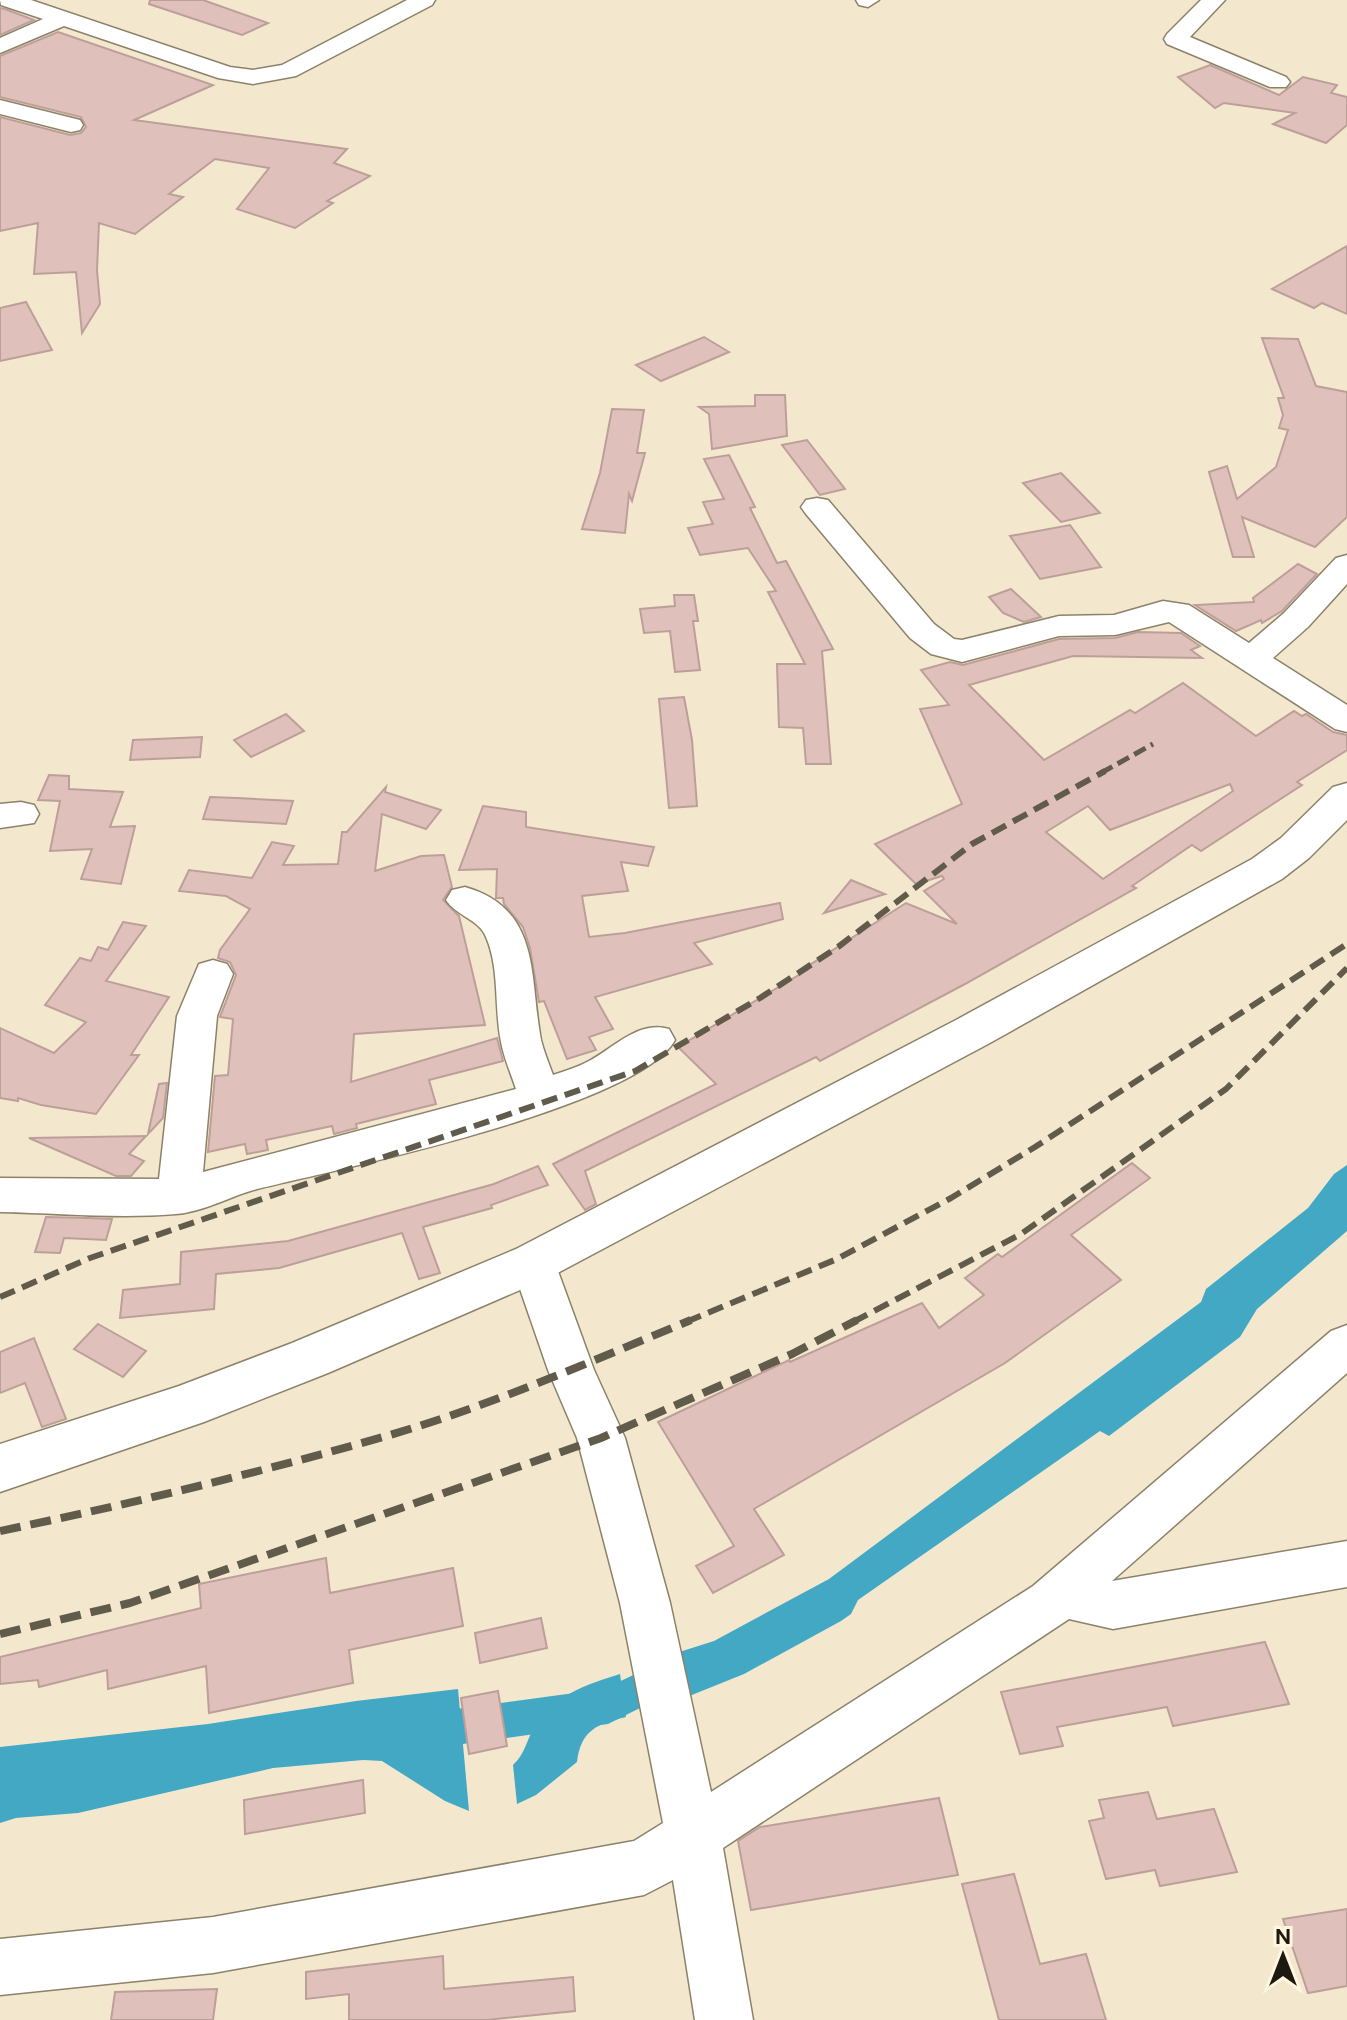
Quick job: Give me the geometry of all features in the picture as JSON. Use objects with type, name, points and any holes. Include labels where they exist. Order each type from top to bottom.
[{"type":"main road","points":[[0,1468],[186,1406],[310,1358],[533,1263],[972,1032],[1267,869],[1295,848],[1347,796]]},
{"type":"street","points":[[9,0],[226,73],[253,77],[288,71],[424,0]]},
{"type":"street","points":[[1214,0],[1175,39],[1278,82]]},
{"type":"street","points":[[0,46],[63,18]]},
{"type":"street","points":[[0,107],[71,125]]},
{"type":"street","points":[[817,507],[922,631],[943,647],[962,651],[1059,626],[1115,625],[1163,611],[1177,612],[1347,721]]},
{"type":"street","points":[[1250,660],[1296,620],[1347,565]]},
{"type":"street","points":[[465,900],[494,918],[506,937],[516,986],[521,1041],[539,1097]]},
{"type":"street","points":[[179,1197],[197,1016],[213,974]]},
{"type":"street","points":[[0,1195],[179,1197],[235,1178],[503,1111],[601,1074],[655,1040]]},
{"type":"street","points":[[533,1263],[571,1370],[601,1438],[646,1608],[693,1835],[724,2020]]},
{"type":"street","points":[[0,1967],[213,1945],[644,1867],[1061,1594],[1347,1345]]},
{"type":"street","points":[[1061,1594],[1113,1605],[1347,1564]]},
{"type":"water","points":[[1347,1165],[1347,1231],[1257,1309],[1240,1337],[1109,1436],[1100,1431],[858,1600],[851,1614],[841,1621],[744,1674],[662,1707],[651,1661],[714,1641],[829,1579],[1201,1302],[1206,1289],[1308,1208],[1334,1174]]},
{"type":"water","points":[[620,1674],[626,1717],[592,1730],[582,1742],[577,1762],[536,1795],[517,1804],[513,1765],[542,1716],[571,1693]]},
{"type":"water","points":[[458,1689],[469,1811],[445,1801],[382,1761],[363,1760],[273,1768],[78,1813],[16,1818],[0,1823],[0,1747],[208,1724]]},
{"type":"building","points":[[150,0],[203,0],[268,23],[242,35],[149,4]]},
{"type":"building","points":[[0,8],[5,9],[34,20],[0,35]]},
{"type":"building","points":[[58,32],[213,85],[134,120],[347,149],[334,163],[370,176],[327,201],[333,203],[295,228],[237,209],[269,168],[215,159],[169,194],[183,197],[135,234],[99,223],[97,270],[100,304],[82,333],[76,272],[34,274],[38,223],[0,231],[0,117],[70,135],[81,133],[86,127],[81,117],[0,97],[0,56]]},
{"type":"building","points":[[1210,65],[1279,95],[1303,77],[1337,85],[1331,93],[1347,97],[1347,125],[1326,143],[1273,124],[1295,113],[1224,103],[1215,108],[1178,77]]},
{"type":"building","points":[[1347,246],[1347,314],[1322,303],[1314,308],[1272,289]]},
{"type":"building","points":[[26,302],[52,350],[0,361],[0,308]]},
{"type":"building","points":[[704,337],[729,352],[661,381],[636,365]]},
{"type":"building","points":[[1262,338],[1298,339],[1316,386],[1347,392],[1347,517],[1315,547],[1242,517],[1254,557],[1233,557],[1209,472],[1227,466],[1237,499],[1276,467],[1288,430],[1279,428],[1283,415],[1278,398],[1284,398]]},
{"type":"building","points":[[755,395],[785,395],[787,436],[712,449],[709,414],[699,407],[755,406]]},
{"type":"building","points":[[612,409],[644,410],[637,453],[645,453],[632,501],[629,494],[625,533],[582,529],[600,473]]},
{"type":"building","points":[[807,440],[845,489],[820,495],[782,445]]},
{"type":"building","points":[[729,455],[755,507],[750,508],[777,563],[786,561],[833,649],[822,651],[831,764],[806,764],[803,728],[779,727],[777,664],[805,664],[768,592],[776,591],[748,548],[700,555],[688,528],[713,524],[703,502],[724,499],[704,459]]},
{"type":"building","points":[[1061,473],[1100,513],[1061,522],[1023,483]]},
{"type":"building","points":[[1070,525],[1101,567],[1040,579],[1010,536]]},
{"type":"building","points":[[1298,564],[1317,574],[1282,611],[1262,623],[1261,620],[1236,631],[1195,605],[1254,602],[1253,598]]},
{"type":"building","points":[[1011,589],[1041,617],[1024,622],[1003,613],[989,597]]},
{"type":"building","points":[[674,595],[694,595],[698,621],[693,621],[700,670],[675,672],[670,631],[644,633],[640,609],[675,606]]},
{"type":"building","points":[[1138,632],[1181,633],[1200,646],[1191,650],[1202,658],[1073,656],[969,685],[1044,760],[1130,710],[1135,713],[1183,683],[1256,736],[1294,711],[1302,716],[1306,714],[1333,732],[1347,735],[1347,750],[1297,782],[1302,785],[1201,851],[1192,845],[1132,886],[1136,888],[965,984],[820,1061],[816,1057],[585,1171],[596,1204],[585,1210],[553,1164],[716,1084],[678,1047],[807,970],[805,968],[906,903],[957,924],[924,891],[944,879],[942,876],[916,884],[875,844],[962,804],[920,709],[949,705],[921,670],[950,662],[963,665],[1059,639],[1115,638]],"holes":[[[1230,784],[1233,791],[1103,879],[1046,832],[1088,806],[1110,830]]]},
{"type":"building","points":[[684,697],[692,740],[697,806],[669,808],[659,699]]},
{"type":"building","points":[[286,714],[304,731],[251,757],[234,740]]},
{"type":"building","points":[[202,737],[200,757],[130,760],[133,740]]},
{"type":"building","points":[[49,775],[69,776],[69,789],[123,792],[110,827],[135,826],[121,884],[81,879],[92,849],[50,851],[60,801],[38,800]]},
{"type":"building","points":[[386,787],[385,792],[441,810],[426,829],[382,814],[375,871],[421,856],[444,855],[452,887],[443,900],[459,916],[485,1025],[354,1034],[351,1082],[497,1038],[503,1061],[429,1080],[436,1104],[356,1124],[357,1128],[334,1134],[332,1126],[266,1140],[268,1150],[247,1154],[245,1144],[208,1152],[215,1076],[228,1075],[233,1019],[220,1017],[236,975],[230,962],[218,958],[220,950],[250,909],[226,896],[179,891],[189,870],[252,878],[272,842],[294,846],[283,865],[338,864],[342,832],[347,832]]},
{"type":"building","points":[[210,797],[293,801],[286,824],[203,819]]},
{"type":"building","points":[[483,806],[526,812],[526,827],[654,847],[648,866],[621,862],[628,891],[582,896],[589,937],[780,903],[783,919],[694,943],[712,964],[595,997],[613,1029],[589,1037],[596,1050],[567,1059],[544,1001],[539,1002],[530,948],[523,927],[504,904],[503,898],[496,898],[497,869],[459,870]]},
{"type":"building","points":[[851,880],[885,894],[824,913]]},
{"type":"building","points":[[123,922],[146,926],[106,981],[169,997],[131,1055],[139,1055],[96,1114],[18,1098],[18,1101],[0,1098],[0,1028],[54,1053],[86,1022],[45,1005],[80,958],[91,961],[98,947],[108,950]]},
{"type":"building","points":[[167,1083],[163,1118],[148,1134],[159,1084]]},
{"type":"building","points":[[146,1136],[129,1154],[144,1161],[131,1176],[116,1176],[29,1138]]},
{"type":"building","points":[[1132,1163],[1150,1178],[1071,1235],[1121,1280],[1005,1363],[754,1509],[784,1555],[713,1593],[696,1566],[734,1546],[658,1422],[789,1360],[922,1303],[939,1328],[984,1295],[965,1278],[998,1254],[1002,1257]]},
{"type":"building","points":[[538,1166],[548,1185],[491,1205],[492,1208],[423,1227],[440,1273],[419,1279],[402,1233],[279,1268],[216,1274],[214,1309],[120,1318],[123,1290],[180,1284],[181,1252],[288,1241],[494,1184]]},
{"type":"building","points":[[46,1217],[112,1219],[106,1240],[64,1238],[60,1253],[35,1252]]},
{"type":"building","points":[[98,1324],[146,1351],[123,1377],[74,1349]]},
{"type":"building","points":[[34,1338],[66,1419],[42,1427],[25,1383],[0,1393],[0,1352]]},
{"type":"building","points":[[326,1558],[330,1593],[453,1568],[463,1626],[349,1650],[353,1683],[209,1713],[206,1666],[108,1689],[107,1670],[39,1687],[38,1680],[0,1684],[0,1657],[201,1608],[199,1584]]},
{"type":"building","points":[[541,1618],[547,1648],[480,1663],[475,1633]]},
{"type":"building","points":[[1265,1642],[1289,1704],[1173,1726],[1167,1707],[1057,1727],[1063,1746],[1020,1754],[1001,1692]]},
{"type":"building","points":[[498,1691],[507,1746],[469,1754],[461,1698]]},
{"type":"building","points":[[363,1780],[365,1813],[245,1834],[244,1800]]},
{"type":"building","points":[[1148,1792],[1157,1819],[1214,1809],[1237,1872],[1160,1886],[1155,1870],[1106,1879],[1089,1821],[1104,1818],[1099,1800]]},
{"type":"building","points":[[939,1798],[958,1875],[751,1910],[738,1841],[760,1827]]},
{"type":"building","points":[[1014,1874],[1040,1964],[1086,1954],[1106,2020],[999,2020],[962,1884]]},
{"type":"building","points":[[1347,1909],[1347,1986],[1308,1993],[1283,1919]]},
{"type":"building","points":[[443,1956],[444,1989],[573,1977],[575,2011],[486,2020],[349,2020],[349,1994],[306,1999],[306,1972]]},
{"type":"building","points":[[217,1989],[213,2020],[111,2020],[115,1992]]},
{"type":"waterway","points":[[426,1731],[608,1706],[671,1674]]},
{"type":"railway","points":[[1101,773],[1153,744]]},
{"type":"railway","points":[[0,1297],[90,1258],[635,1071],[760,998],[838,947],[972,844],[1105,771]]},
{"type":"railway","points":[[686,1322],[837,1259],[951,1198],[1035,1147],[1347,944]]},
{"type":"railway","points":[[853,1322],[1021,1234],[1226,1089],[1347,968]]},
{"type":"railway","points":[[0,1531],[196,1487],[390,1435],[504,1396],[691,1320]]},
{"type":"railway","points":[[0,1634],[130,1603],[601,1438],[792,1354],[857,1320]]}]
